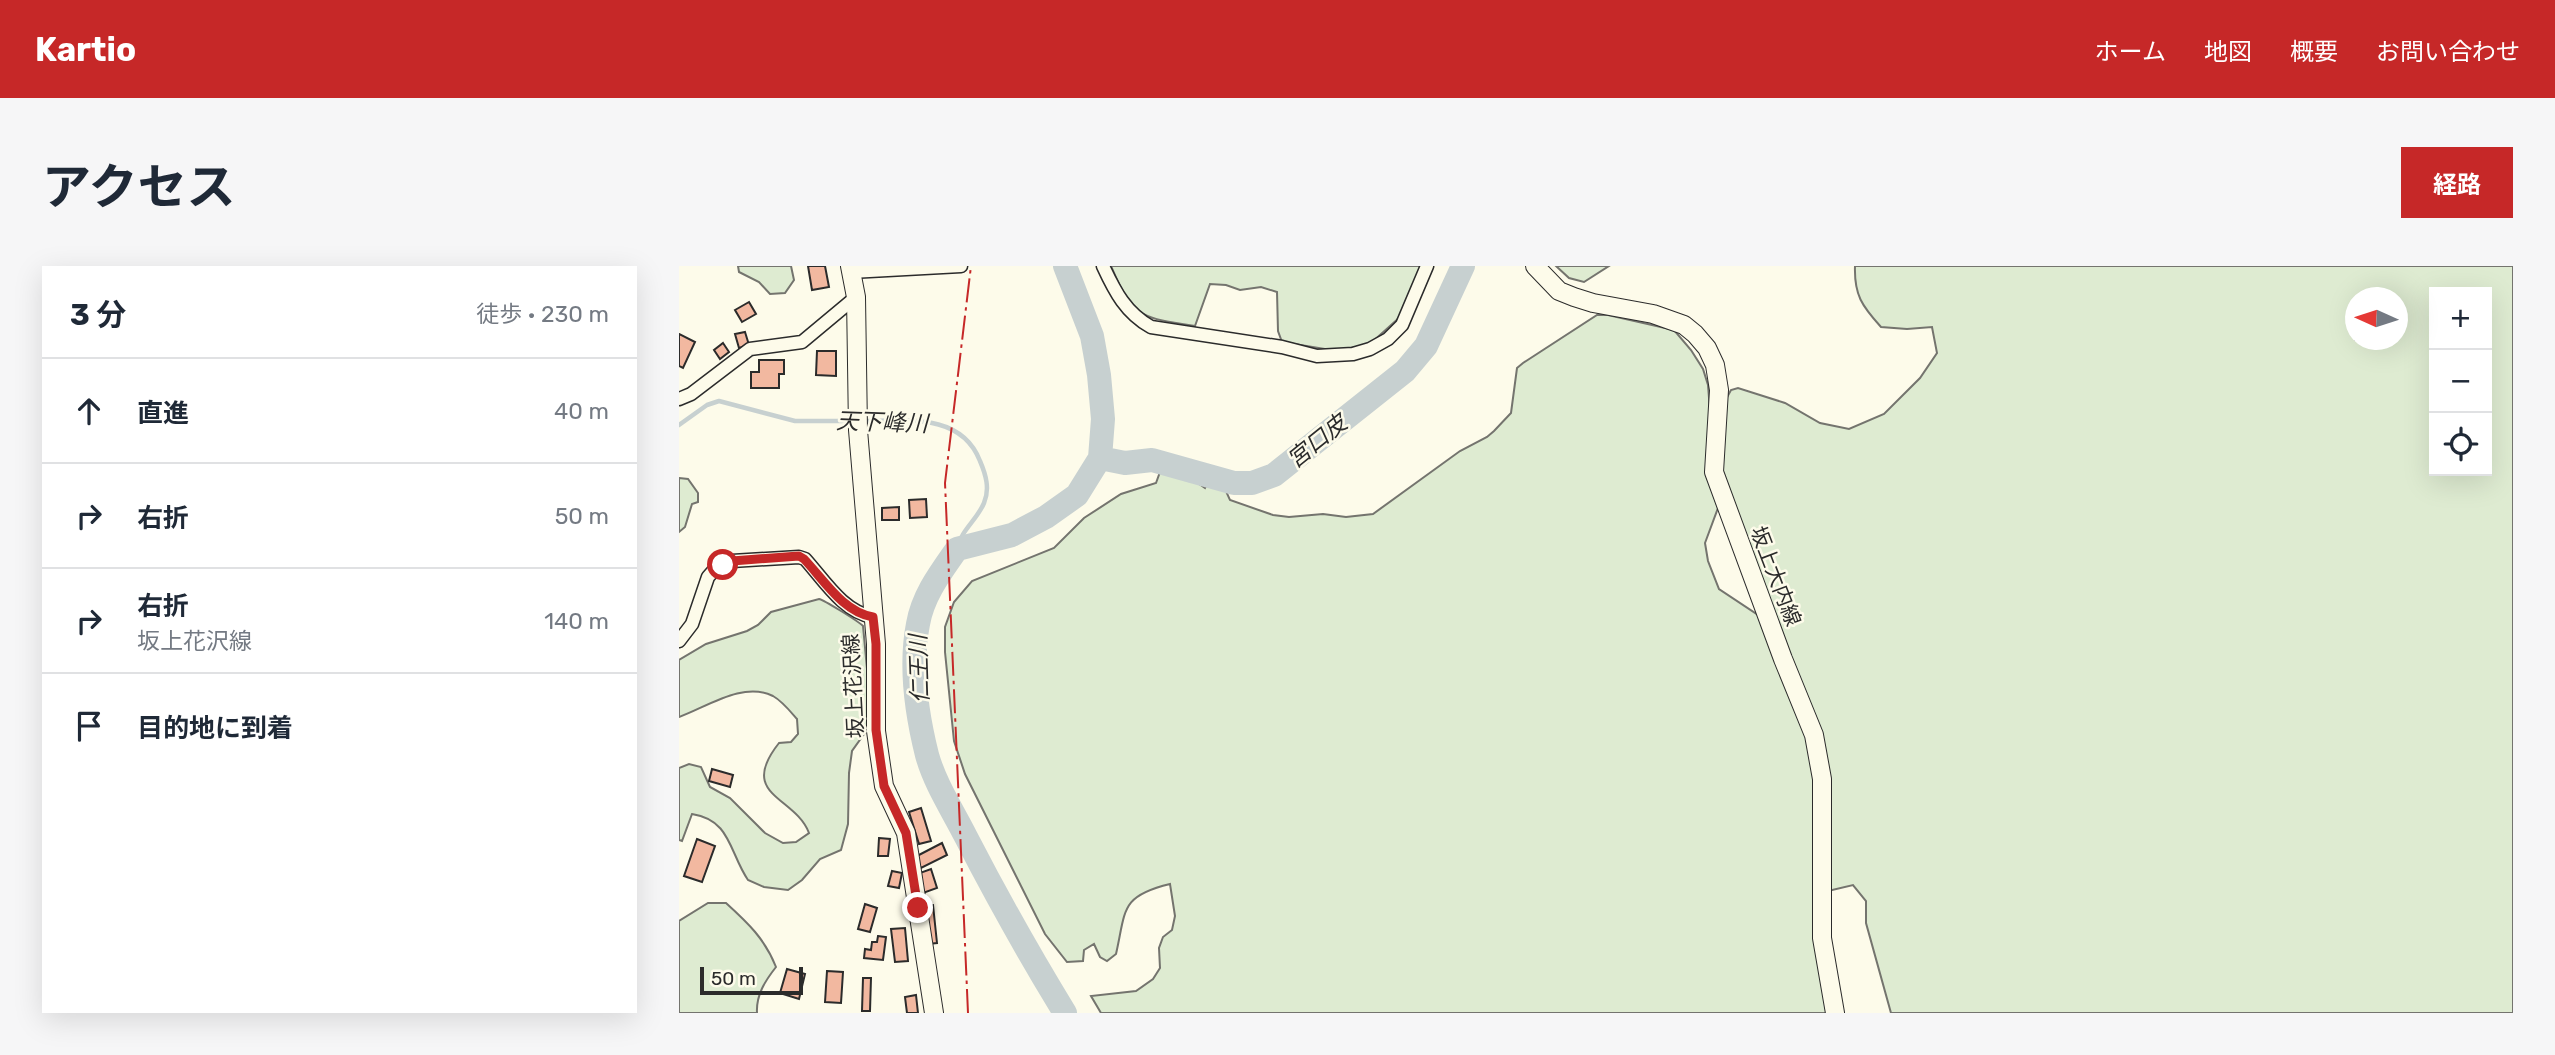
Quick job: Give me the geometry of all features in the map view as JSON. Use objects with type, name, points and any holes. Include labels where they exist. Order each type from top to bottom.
[{"type":"main road","name":"坂上大内線","points":[[1535,266],[1546,280],[1567,294],[1593,303],[1672,319],[1684,325],[1707,348],[1715,365],[1719,390],[1714,472],[1814,735],[1822,779],[1822,939],[1835,1013]]},
{"type":"main road","name":"坂上花沢線","points":[[851,269],[856,297],[858,423],[876,644],[876,730],[884,786],[906,833],[923,958],[930,982],[934,1013]]},
{"type":"street","points":[[851,269],[961,266]]},
{"type":"street","points":[[1103,266],[1115,292],[1126,307],[1135,318],[1151,327],[1335,357],[1370,349],[1402,325],[1427,266]]},
{"type":"street","points":[[679,399],[691,394],[750,349],[802,342],[856,297]]},
{"type":"street","points":[[679,641],[692,624],[708,577],[715,569],[732,561],[799,556],[850,608],[860,615],[873,617]]},
{"type":"green space","points":[[738,266],[791,266],[794,280],[785,293],[770,294],[759,282],[739,272]]},
{"type":"green space","points":[[1111,266],[1422,266],[1400,317],[1370,344],[1337,351],[1282,342],[1278,331],[1277,292],[1261,287],[1240,290],[1226,285],[1210,284],[1195,326],[1141,313],[1126,297]]},
{"type":"green space","points":[[1556,266],[1609,266],[1584,282],[1569,278]]},
{"type":"green space","points":[[1855,266],[2513,266],[2513,1013],[1891,1013],[1866,923],[1866,901],[1853,885],[1828,891],[1826,780],[1721,475],[1725,401],[1731,390],[1738,388],[1785,403],[1820,423],[1849,429],[1884,414],[1920,378],[1937,353],[1932,327],[1881,327],[1861,300],[1856,285]]},
{"type":"green space","points":[[1597,315],[1608,315],[1674,330],[1703,369],[1708,385],[1710,411],[1712,490],[1718,508],[1705,543],[1708,561],[1719,589],[1761,617],[1815,762],[1829,1013],[1101,1013],[1091,996],[1136,991],[1153,979],[1160,968],[1159,948],[1163,937],[1172,930],[1175,916],[1170,884],[1142,894],[1128,907],[1116,954],[1107,961],[1100,957],[1094,944],[1084,950],[1083,961],[1067,962],[1045,934],[965,774],[954,741],[945,627],[954,602],[972,581],[1054,548],[1084,518],[1121,494],[1156,483],[1160,472],[1195,481],[1205,488],[1207,484],[1225,489],[1230,500],[1273,515],[1289,517],[1323,514],[1346,517],[1373,514],[1460,451],[1494,431],[1511,413],[1517,368]]},
{"type":"green space","points":[[679,478],[688,479],[698,493],[698,502],[692,504],[685,527],[679,532]]},
{"type":"green space","points":[[819,599],[863,626],[872,723],[852,751],[848,824],[841,850],[820,859],[802,880],[788,890],[764,887],[748,880],[722,830],[705,817],[692,814],[682,841],[679,840],[679,768],[689,764],[701,767],[710,787],[730,798],[765,833],[783,843],[796,842],[809,833],[802,821],[766,785],[764,774],[779,743],[791,742],[798,734],[797,719],[783,703],[761,692],[737,693],[679,717],[679,660],[706,644],[747,631],[758,625],[771,612]]},
{"type":"green space","points":[[708,903],[726,903],[755,932],[772,957],[776,967],[762,988],[757,1013],[679,1013],[679,921]]},
{"type":"building","points":[[808,266],[825,266],[829,287],[812,290]]},
{"type":"building","points":[[749,302],[756,314],[742,322],[735,310]]},
{"type":"building","points":[[745,332],[749,345],[739,348],[735,334]]},
{"type":"building","points":[[679,334],[695,342],[683,368],[679,366]]},
{"type":"building","points":[[723,343],[729,352],[720,359],[714,350]]},
{"type":"building","points":[[817,351],[836,351],[836,376],[816,375]]},
{"type":"building","points":[[759,360],[784,360],[784,374],[779,374],[779,388],[751,388],[751,372],[759,372]]},
{"type":"building","points":[[926,499],[927,517],[910,518],[909,500]]},
{"type":"building","points":[[899,507],[899,520],[882,520],[882,508]]},
{"type":"building","points":[[712,769],[733,775],[730,787],[709,781]]},
{"type":"building","points":[[921,808],[931,841],[919,844],[909,812]]},
{"type":"building","points":[[879,838],[890,839],[888,856],[878,856]]},
{"type":"building","points":[[697,839],[715,846],[702,882],[684,876]]},
{"type":"building","points":[[942,843],[947,855],[921,868],[915,857]]},
{"type":"building","points":[[931,869],[937,888],[923,893],[917,874]]},
{"type":"building","points":[[892,871],[902,873],[899,888],[888,886]]},
{"type":"building","points":[[865,904],[877,908],[870,932],[858,929]]},
{"type":"building","points":[[933,905],[937,943],[928,944],[924,906]]},
{"type":"building","points":[[905,928],[908,961],[895,962],[891,929]]},
{"type":"building","points":[[878,936],[886,937],[883,960],[864,958],[865,949],[871,950],[872,942],[877,942]]},
{"type":"building","points":[[787,969],[805,974],[799,999],[780,993]]},
{"type":"building","points":[[827,971],[843,972],[841,1003],[825,1002]]},
{"type":"building","points":[[863,978],[871,978],[870,1011],[862,1011]]},
{"type":"building","points":[[916,995],[918,1013],[907,1013],[905,997]]},
{"type":"waterway","name":"仁王川","points":[[1065,266],[1092,336],[1103,419],[1100,458],[1077,495],[1046,517],[1012,535],[957,549],[933,584],[920,613],[915,656],[920,723],[935,776],[1002,904],[1065,1013]]},
{"type":"waterway","name":"宮口皮","points":[[1100,458],[1125,463],[1152,460],[1234,483],[1252,483],[1274,475],[1405,371],[1426,346],[1463,266]]},
{"type":"waterway","name":"天下峰川","points":[[679,425],[707,405],[719,401],[795,421],[854,421]]},
{"type":"waterway","name":"天下峰川","points":[[862,421],[930,423],[960,434],[971,445],[984,472],[987,493],[981,509],[962,536],[957,549]]},
{"type":"power","points":[[968,1013],[945,483],[971,266]]},
{"type":"route","points":[[723,565],[732,561],[799,556],[850,608],[860,615],[873,617],[876,644],[876,730],[884,786],[906,833],[918,908]]}]
